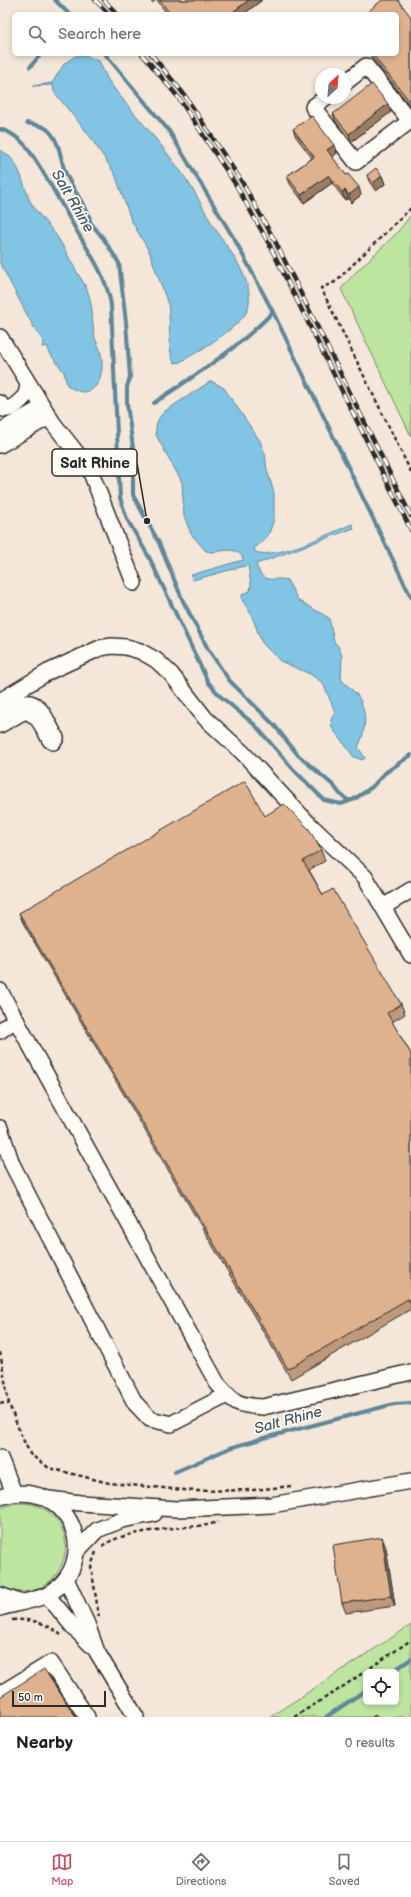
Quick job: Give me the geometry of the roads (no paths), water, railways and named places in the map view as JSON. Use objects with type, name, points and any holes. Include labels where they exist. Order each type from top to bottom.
[{"type":"street","points":[[317,104],[313,107],[356,162],[411,122],[366,66],[351,78]]},
{"type":"street","points":[[0,337],[46,412],[90,470],[96,482],[119,548],[134,583]]},
{"type":"street","points":[[0,403],[3,408],[7,410],[11,408],[26,395],[28,384]]},
{"type":"street","points":[[0,432],[46,412]]},
{"type":"street","points":[[0,445],[46,412]]},
{"type":"street","points":[[0,701],[48,672],[100,648],[112,646],[126,647],[140,651],[156,660],[171,674],[205,718],[243,754],[308,823],[365,877],[411,956]]},
{"type":"street","points":[[0,712],[20,702],[36,705],[42,711],[56,738],[53,742],[38,719],[33,714],[25,711],[0,726]]},
{"type":"street","points":[[383,907],[411,890]]},
{"type":"street","points":[[0,991],[217,1383],[232,1400],[245,1406],[263,1407],[411,1372]]},
{"type":"street","points":[[0,1031],[16,1020]]},
{"type":"street","points":[[0,1128],[12,1164],[135,1403],[150,1419],[171,1424],[227,1395]]},
{"type":"street","points":[[0,1458],[7,1495],[33,1493],[49,1499],[80,1503],[177,1509],[271,1506],[411,1482]]},
{"type":"street","points":[[3,1614],[19,1602],[47,1595],[66,1579],[71,1570],[76,1552],[76,1541],[71,1522],[64,1512],[49,1499]]},
{"type":"street","points":[[76,1552],[97,1530],[122,1520],[177,1509]]},
{"type":"street","points":[[66,1579],[81,1626],[135,1717]]},
{"type":"street","points":[[0,1595],[19,1602]]},
{"type":"street","points":[[47,1595],[81,1626]]},
{"type":"street","points":[[0,1694],[51,1663],[87,1717]]},
{"type":"water","points":[[75,56],[87,56],[99,61],[108,80],[116,91],[180,170],[212,224],[239,265],[244,277],[248,289],[249,300],[247,311],[243,317],[227,332],[180,362],[175,363],[171,353],[168,304],[149,251],[131,220],[115,174],[89,135],[54,92],[53,85],[32,86],[52,83],[64,64]]},
{"type":"water","points":[[0,150],[7,154],[16,165],[30,201],[59,240],[89,295],[94,334],[100,351],[102,363],[99,380],[96,386],[91,390],[84,392],[67,385],[64,372],[51,355],[47,346],[42,347],[44,342],[33,326],[0,263]]},
{"type":"water","points":[[211,381],[224,388],[260,441],[265,454],[267,470],[274,493],[274,519],[268,536],[254,549],[255,552],[265,553],[290,549],[352,524],[354,528],[256,564],[262,576],[269,579],[287,580],[298,600],[329,618],[334,642],[338,646],[342,656],[341,679],[357,695],[363,707],[365,721],[363,735],[358,747],[365,758],[362,760],[354,757],[332,728],[331,720],[335,712],[323,683],[310,674],[280,661],[262,643],[251,614],[241,598],[243,594],[250,591],[251,585],[248,565],[193,580],[191,575],[243,560],[239,554],[231,550],[206,551],[191,534],[184,516],[182,482],[156,435],[156,428],[160,416],[165,411]]},
{"type":"waterway","points":[[55,0],[67,12]]},
{"type":"waterway","points":[[30,67],[39,56]]},
{"type":"waterway","points":[[107,56],[169,131],[236,242],[273,312],[411,597]]},
{"type":"waterway","name":"Salt Rhine","points":[[27,123],[45,128],[54,137],[66,174],[89,215],[90,222],[103,238],[119,263],[126,322],[130,377],[127,387],[127,404],[133,448],[133,495],[159,543],[183,601],[208,649],[229,680],[275,726],[298,755],[348,800],[353,800],[372,787],[385,773],[411,755]]},
{"type":"waterway","name":"Salt Rhine","points":[[0,129],[17,137],[25,145],[45,174],[91,255],[105,283],[111,305],[120,498],[127,519],[150,559],[208,682],[220,696],[255,725],[293,769],[324,800],[341,804],[352,800]]},
{"type":"waterway","points":[[154,403],[231,349],[273,312]]},
{"type":"waterway","name":"Salt Rhine","points":[[175,1472],[230,1448],[264,1438],[394,1404],[411,1403]]},
{"type":"waterway","points":[[396,1669],[411,1659]]},
{"type":"waterway","points":[[326,1717],[363,1692]]},
{"type":"railway","points":[[95,0],[107,12]]},
{"type":"railway","points":[[104,0],[115,12]]},
{"type":"railway","points":[[144,56],[178,97],[236,185],[269,244],[411,530]]},
{"type":"railway","points":[[153,56],[183,93],[242,182],[275,241],[411,516]]},
{"type":"place","name":"Salt Rhine","points":[[147,521]]}]
